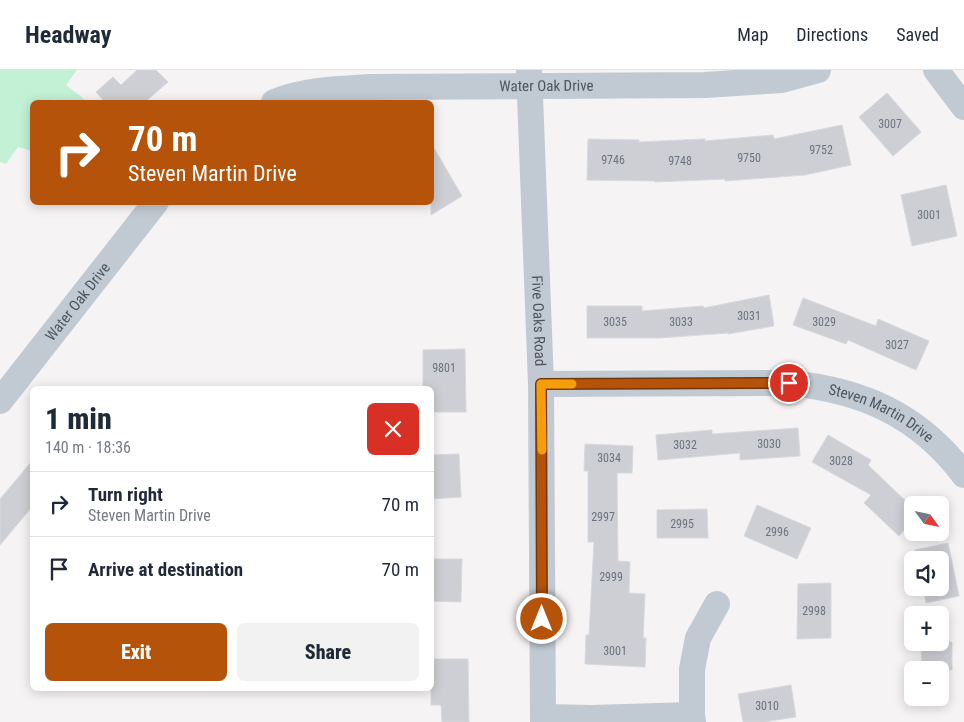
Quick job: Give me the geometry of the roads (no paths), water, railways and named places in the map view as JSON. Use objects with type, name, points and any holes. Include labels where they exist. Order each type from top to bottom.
[{"type":"street","name":"Water Oak Drive","points":[[280,100],[302,93],[330,89],[529,78],[705,85],[782,80],[818,70]]},
{"type":"street","points":[[936,70],[964,107]]},
{"type":"street","name":"Five Oaks Road","points":[[529,78],[541,384],[543,719]]},
{"type":"street","name":"Water Oak Drive","points":[[0,400],[154,205]]},
{"type":"street","name":"Steven Martin Drive","points":[[541,384],[789,383],[848,392],[870,400],[912,423],[948,454],[964,475]]},
{"type":"street","points":[[543,719],[692,719],[692,668],[698,638],[716,604]]}]
